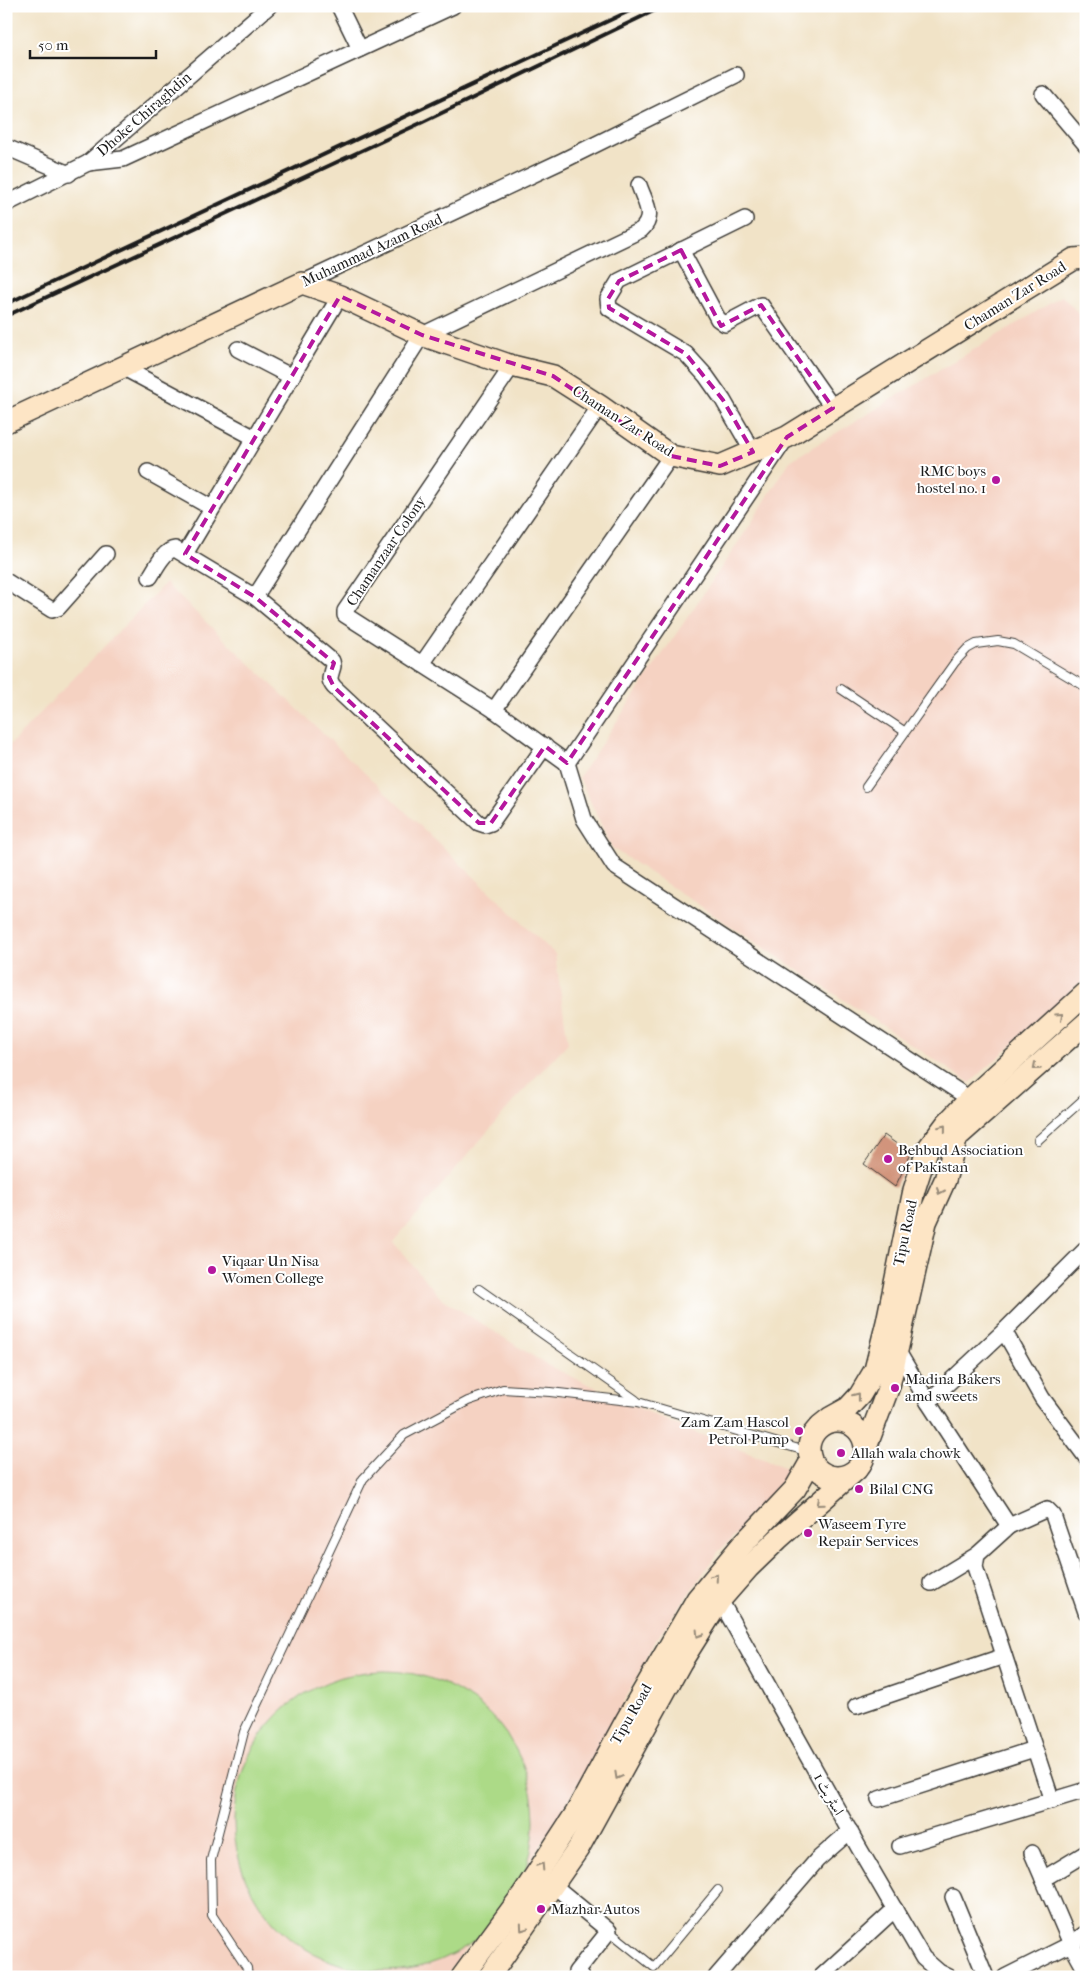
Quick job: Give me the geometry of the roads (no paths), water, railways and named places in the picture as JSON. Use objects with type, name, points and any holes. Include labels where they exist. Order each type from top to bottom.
[{"type":"main road","name":"Chaman Zar Road","points":[[302,283],[340,296],[422,334],[512,366],[552,376],[600,406],[671,456],[720,466],[787,437],[1074,259],[1085,256]]},
{"type":"main road","name":"Muhammad Azam Road","points":[[6,422],[302,283]]},
{"type":"main road","name":"Tipu Road","points":[[820,1426],[848,1408],[860,1395],[875,1370],[887,1322],[914,1190],[926,1150],[947,1123],[970,1099],[1086,993]]},
{"type":"main road","points":[[489,1977],[578,1849],[681,1662],[720,1600],[766,1550],[856,1470],[862,1462],[890,1386],[926,1222],[945,1180],[958,1137],[1086,1023]]},
{"type":"main road","points":[[856,1470],[847,1476],[836,1477],[826,1475],[817,1469],[810,1457],[811,1438],[820,1426],[831,1421],[844,1422],[856,1427],[863,1438],[865,1450]]},
{"type":"main road","name":"Tipu Road","points":[[462,1977],[523,1894],[576,1813],[627,1719],[697,1599],[742,1545],[795,1489],[810,1457]]},
{"type":"street","name":"Dhoke Chiraghdin","points":[[6,204],[88,163],[269,6]]},
{"type":"street","points":[[88,163],[123,159],[453,6]]},
{"type":"street","points":[[340,7],[360,49]]},
{"type":"street","name":"Muhammad Azam Road","points":[[302,283],[736,75]]},
{"type":"street","points":[[1043,94],[1086,145]]},
{"type":"street","points":[[6,147],[68,174]]},
{"type":"street","points":[[255,597],[422,334],[641,230],[648,223],[650,215],[639,186]]},
{"type":"street","points":[[744,219],[619,281],[608,299],[609,308],[686,354],[706,376],[723,400],[753,452]]},
{"type":"street","points":[[681,250],[718,319],[725,324],[761,305],[833,408]]},
{"type":"street","points":[[186,554],[340,296]]},
{"type":"street","points":[[238,349],[292,377]]},
{"type":"street","name":"Chamanzaar Colony","points":[[512,366],[345,611],[348,618],[494,710],[567,763]]},
{"type":"street","points":[[122,367],[255,438]]},
{"type":"street","points":[[422,664],[600,406]]},
{"type":"street","points":[[787,437],[567,763],[584,819],[614,866],[970,1099]]},
{"type":"street","points":[[494,710],[671,456]]},
{"type":"street","points":[[148,472],[212,508]]},
{"type":"street","points":[[150,576],[171,550],[175,550],[186,554],[255,597],[332,661],[334,666],[329,677],[334,687],[480,822],[486,825],[491,823],[544,746]]},
{"type":"street","points":[[6,581],[52,610],[58,608],[106,554]]},
{"type":"street","points":[[928,1402],[1004,1331],[1086,1249]]},
{"type":"street","points":[[1004,1331],[1042,1398],[1086,1457]]},
{"type":"street","points":[[897,1350],[928,1402],[1009,1526]]},
{"type":"street","points":[[931,1583],[977,1554],[1009,1526],[1047,1509],[1053,1514],[1086,1612]]},
{"type":"street","points":[[977,1554],[975,1567],[1052,1800]]},
{"type":"street","name":"اسٹریٹ 1","points":[[720,1600],[923,1958],[939,1972],[949,1977]]},
{"type":"street","points":[[856,1706],[1004,1656]]},
{"type":"street","points":[[879,1799],[1034,1749]]},
{"type":"street","points":[[900,1846],[1086,1790]]},
{"type":"street","points":[[716,1977],[817,1860],[850,1831]]},
{"type":"street","points":[[1032,1853],[1071,1944],[1086,1971]]},
{"type":"street","points":[[1043,1879],[1086,1853]]},
{"type":"street","points":[[553,1885],[609,1931],[576,1972],[582,1977]]},
{"type":"street","points":[[953,1897],[986,1977]]},
{"type":"street","points":[[821,1977],[894,1909]]},
{"type":"street","points":[[1004,1977],[1071,1944],[1086,1933]]},
{"type":"lane","points":[[866,787],[904,731],[955,662],[976,644],[998,640],[1014,644],[1086,687]]},
{"type":"lane","points":[[841,689],[904,731]]},
{"type":"lane","points":[[1038,1140],[1086,1097]]},
{"type":"lane","points":[[479,1289],[638,1402]]},
{"type":"lane","points":[[248,1977],[247,1968],[212,1915],[211,1860],[244,1732],[363,1479],[404,1435],[468,1401],[502,1390],[550,1392],[638,1402],[810,1457]]},
{"type":"lane","points":[[609,1931],[654,1968],[718,1890]]},
{"type":"railway","points":[[6,304],[640,6]]},
{"type":"railway","points":[[6,316],[423,122],[664,6]]},
{"type":"place","name":"RMC boys hostel no. 1","points":[[996,480]]},
{"type":"place","name":"Behbud Association of Pakistan","points":[[888,1159]]},
{"type":"place","name":"Viqaar Un Nisa Women College","points":[[212,1270]]},
{"type":"place","name":"Madina Bakers amd sweets","points":[[895,1388]]},
{"type":"place","name":"Zam Zam Hascol Petrol Pump","points":[[799,1431]]},
{"type":"place","name":"Allah wala chowk","points":[[841,1453]]},
{"type":"place","name":"Bilal CNG","points":[[859,1489]]},
{"type":"place","name":"Waseem Tyre Repair Services","points":[[808,1533]]},
{"type":"place","name":"Mazhar Autos","points":[[541,1909]]}]
